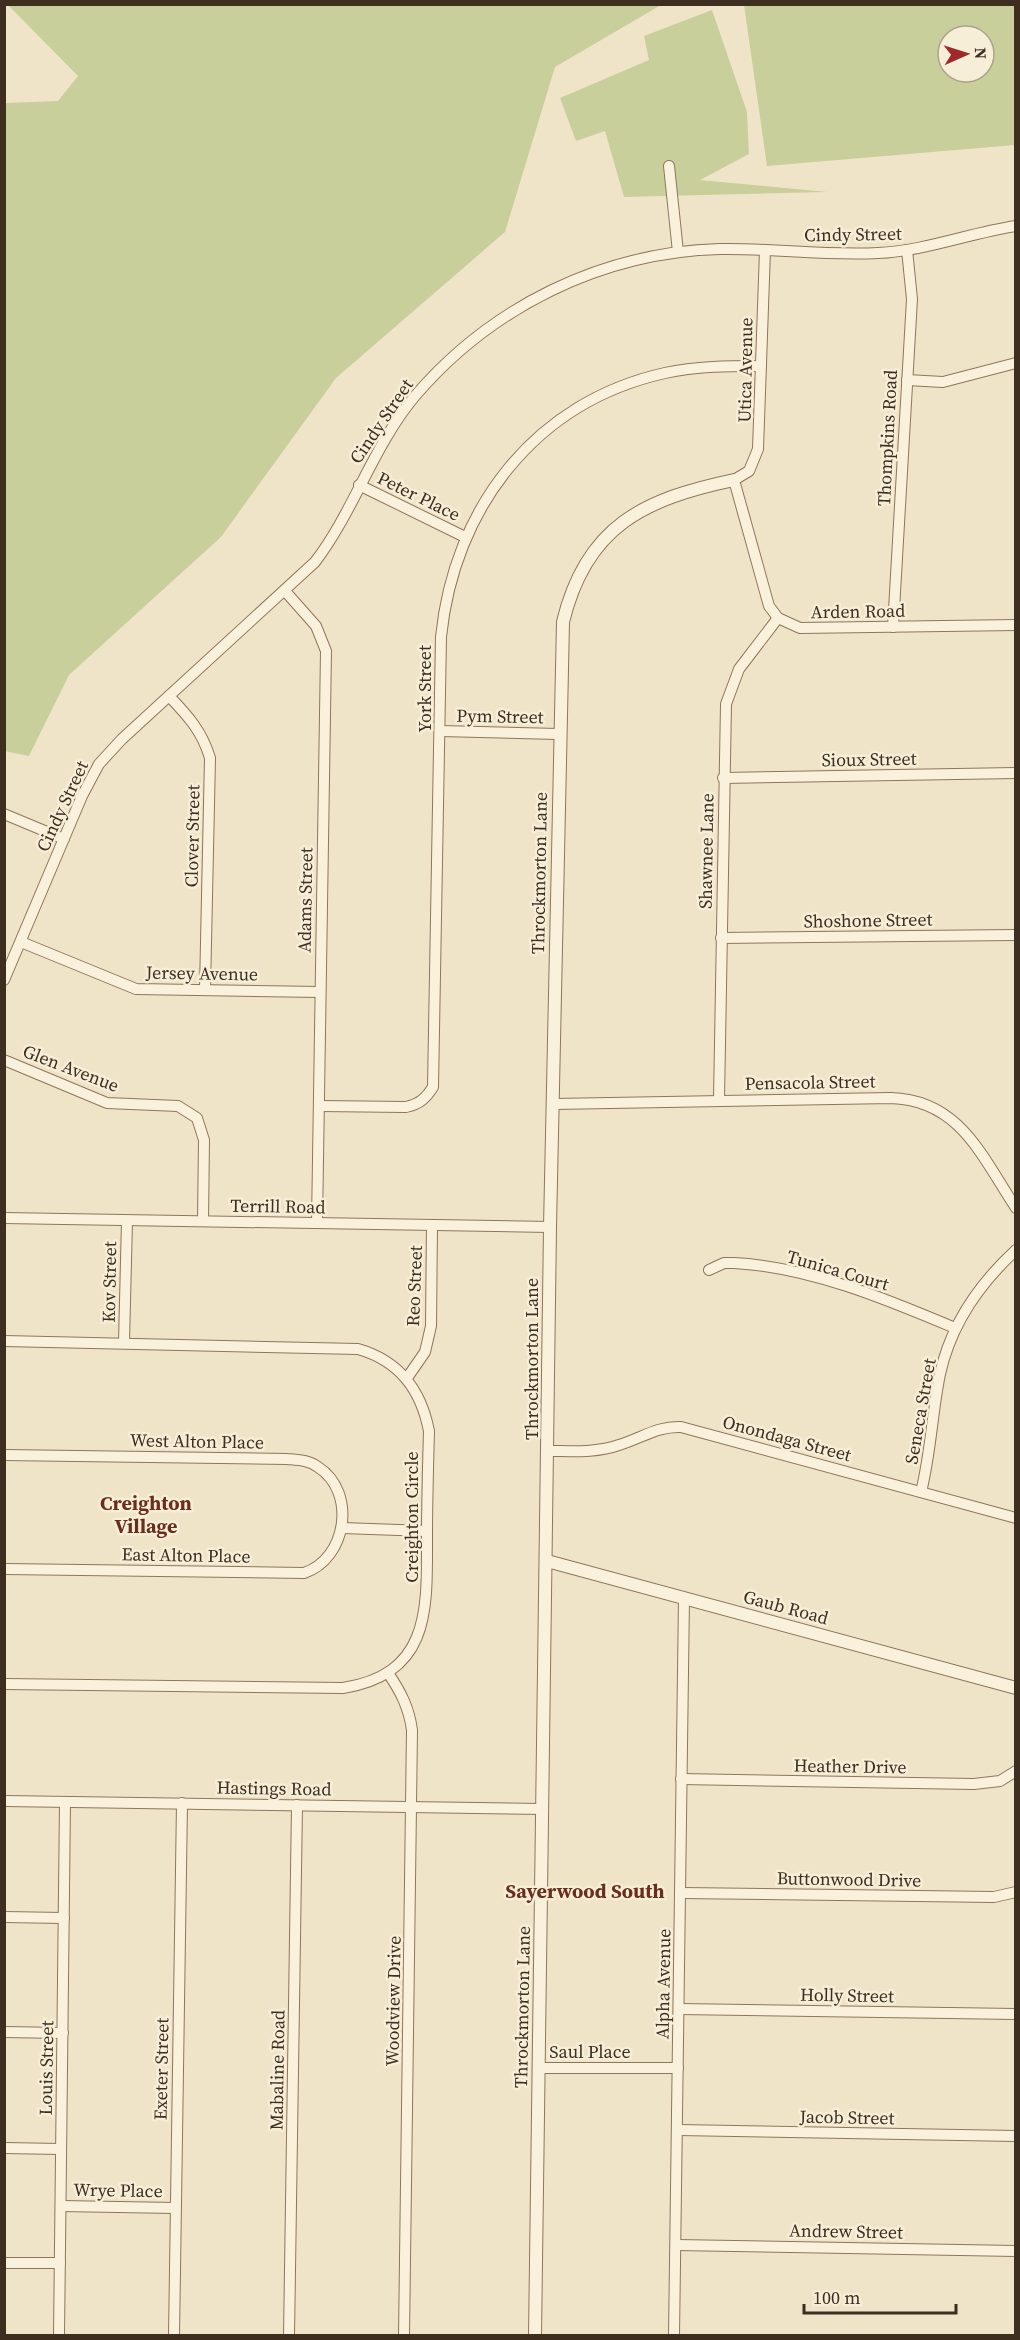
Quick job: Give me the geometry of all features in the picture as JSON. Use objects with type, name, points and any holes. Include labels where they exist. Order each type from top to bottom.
[{"type":"street","points":[[669,166],[678,252]]},
{"type":"street","name":"Cindy Street","points":[[4,980],[64,839],[99,764],[122,739],[315,562],[329,544],[382,443],[413,398],[450,359],[490,325],[532,300],[575,280],[626,262],[678,252],[765,249],[853,254],[907,250],[1016,226]]},
{"type":"street","name":"Utica Avenue","points":[[734,480],[749,471],[758,449],[765,249]]},
{"type":"street","name":"Thompkins Road","points":[[893,627],[912,299],[907,250]]},
{"type":"street","points":[[907,380],[943,382],[1016,363]]},
{"type":"street","name":"York Street","points":[[320,1106],[406,1107],[421,1101],[433,1087],[443,618],[451,579],[465,537],[494,486],[531,443],[563,418],[598,397],[666,372],[715,366],[761,366]]},
{"type":"street","points":[[734,480],[763,588],[769,606],[778,618]]},
{"type":"street","name":"Throckmorton Lane","points":[[535,2336],[558,734],[563,622],[573,590],[588,558],[613,531],[651,504],[683,492],[734,480]]},
{"type":"street","name":"Peter Place","points":[[359,485],[465,537]]},
{"type":"street","name":"Adams Street","points":[[285,591],[316,626],[326,651],[320,1106],[316,1223]]},
{"type":"street","name":"Arden Road","points":[[778,618],[800,628],[1016,626]]},
{"type":"street","name":"Shawnee Lane","points":[[719,1100],[726,704],[730,687],[739,669],[778,618]]},
{"type":"street","name":"Clover Street","points":[[169,696],[192,721],[204,740],[210,758],[205,990]]},
{"type":"street","name":"Pym Street","points":[[440,732],[558,734]]},
{"type":"street","name":"Sioux Street","points":[[723,778],[1016,773]]},
{"type":"street","points":[[4,814],[64,839]]},
{"type":"street","name":"Shoshone Street","points":[[721,938],[1016,934]]},
{"type":"street","name":"Jersey Avenue","points":[[21,942],[136,988],[320,992]]},
{"type":"street","name":"Glen Avenue","points":[[4,1060],[107,1103],[167,1104],[189,1111],[202,1129],[204,1140],[203,1221]]},
{"type":"street","name":"Pensacola Street","points":[[554,1104],[891,1098],[921,1101],[945,1112],[966,1134],[1016,1208]]},
{"type":"street","name":"Terrill Road","points":[[4,1218],[550,1227]]},
{"type":"street","name":"Kov Street","points":[[124,1342],[127,1221]]},
{"type":"street","name":"Reo Street","points":[[407,1378],[425,1352],[431,1326],[432,1226]]},
{"type":"street","name":"Seneca Street","points":[[921,1491],[931,1450],[941,1371],[955,1328],[979,1289],[1016,1250]]},
{"type":"street","name":"Tunica Court","points":[[709,1270],[724,1263],[734,1263],[797,1274],[876,1296],[955,1328]]},
{"type":"street","name":"Creighton Circle","points":[[4,1341],[346,1347],[377,1355],[407,1378],[422,1404],[429,1431],[427,1601],[423,1626],[407,1655],[388,1673],[374,1680],[343,1688],[4,1684]]},
{"type":"street","name":"Onondaga Street","points":[[549,1451],[608,1448],[629,1442],[655,1428],[681,1426],[1016,1518]]},
{"type":"street","name":"West Alton Place","points":[[4,1455],[286,1458],[307,1461],[332,1479],[339,1501],[342,1528]]},
{"type":"street","points":[[342,1528],[427,1531]]},
{"type":"street","name":"East Alton Place","points":[[4,1569],[304,1573],[329,1558],[342,1528]]},
{"type":"street","name":"Gaub Road","points":[[547,1561],[1016,1688]]},
{"type":"street","name":"Alpha Avenue","points":[[674,2336],[684,1598]]},
{"type":"street","name":"Woodview Drive","points":[[388,1673],[402,1694],[410,1712],[412,1730],[404,2336]]},
{"type":"street","name":"Heather Drive","points":[[681,1779],[974,1784],[1000,1781],[1016,1771]]},
{"type":"street","name":"Hastings Road","points":[[4,1801],[543,1809]]},
{"type":"street","name":"Louis Street","points":[[59,2336],[65,1802]]},
{"type":"street","name":"Exeter Street","points":[[174,2336],[182,1803]]},
{"type":"street","name":"Mabaline Road","points":[[289,2336],[297,1805]]},
{"type":"street","name":"Buttonwood Drive","points":[[681,1893],[994,1897],[1016,1892]]},
{"type":"street","points":[[4,1917],[64,1918]]},
{"type":"street","name":"Holly Street","points":[[679,2010],[1016,2014]]},
{"type":"street","points":[[4,2032],[63,2033]]},
{"type":"street","name":"Saul Place","points":[[539,2068],[678,2068]]},
{"type":"street","name":"Jacob Street","points":[[678,2130],[1016,2136]]},
{"type":"street","points":[[4,2148],[61,2149]]},
{"type":"street","name":"Wrye Place","points":[[61,2206],[175,2208]]},
{"type":"street","name":"Andrew Street","points":[[676,2245],[1016,2251]]},
{"type":"street","points":[[4,2263],[60,2263]]},
{"type":"green space","points":[[8,5],[661,5],[555,67],[505,232],[336,378],[221,537],[69,675],[29,756],[4,751],[5,103],[58,101],[78,76]]},
{"type":"green space","points":[[744,5],[1015,5],[1015,145],[767,166]]},
{"type":"green space","points":[[712,10],[747,112],[749,154],[700,180],[827,192],[624,197],[605,131],[576,141],[560,98],[649,60],[644,36]]},
{"type":"district","name":"Creighton Village","points":[[146,1514]]},
{"type":"district","name":"Sayerwood South","points":[[585,1891]]}]
